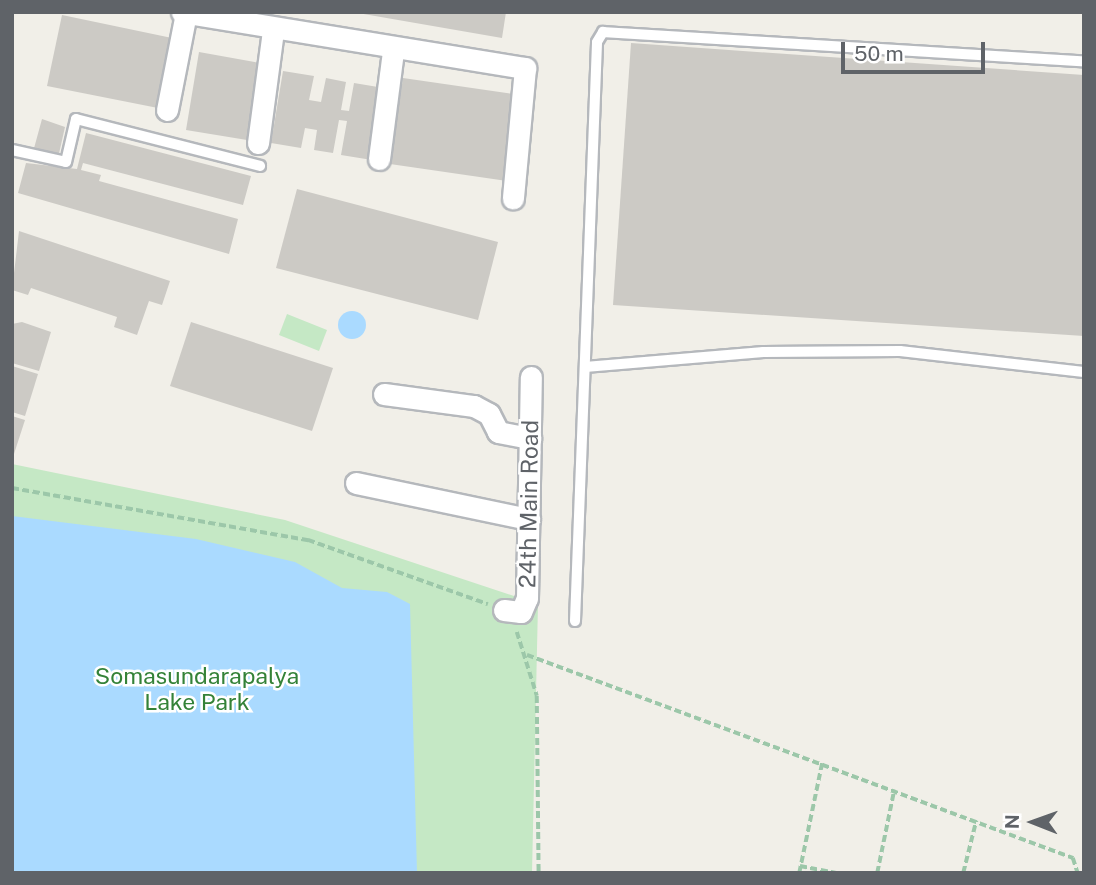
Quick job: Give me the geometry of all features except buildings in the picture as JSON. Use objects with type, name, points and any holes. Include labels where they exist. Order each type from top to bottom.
[{"type":"street","points":[[167,110],[184,13],[393,51],[524,68],[513,198]]},
{"type":"street","points":[[258,143],[273,31]]},
{"type":"street","points":[[379,159],[393,51]]},
{"type":"street","name":"24th Main Road","points":[[504,610],[521,612],[527,598],[531,377]]},
{"type":"street","points":[[384,394],[474,406],[489,414],[498,432],[530,438]]},
{"type":"street","points":[[356,483],[529,519]]},
{"type":"lane","points":[[575,621],[597,42],[603,32],[1084,61]]},
{"type":"lane","points":[[12,150],[66,162],[76,119],[260,166]]},
{"type":"lane","points":[[584,367],[763,352],[900,351],[1084,372]]},
{"type":"path","points":[[12,488],[308,540],[504,610],[527,655],[542,771],[539,873]]},
{"type":"path","points":[[527,655],[1073,858],[1078,873]]},
{"type":"path","points":[[799,873],[822,763]]},
{"type":"path","points":[[877,873],[894,790]]},
{"type":"path","points":[[963,873],[975,821]]},
{"type":"path","points":[[800,866],[836,873]]},
{"type":"green space","points":[[287,314],[327,330],[319,351],[279,335]]},
{"type":"green space","name":"Somasundarapalya Lake Park","points":[[12,464],[285,520],[538,604],[532,873],[12,873]]},
{"type":"water","points":[[352,311],[362,315],[366,325],[362,335],[352,339],[342,335],[338,325],[342,315]]},
{"type":"water","name":"Somasundarapalya Lake Park","points":[[12,516],[196,539],[295,562],[342,588],[387,592],[410,604],[417,873],[12,873]]}]
